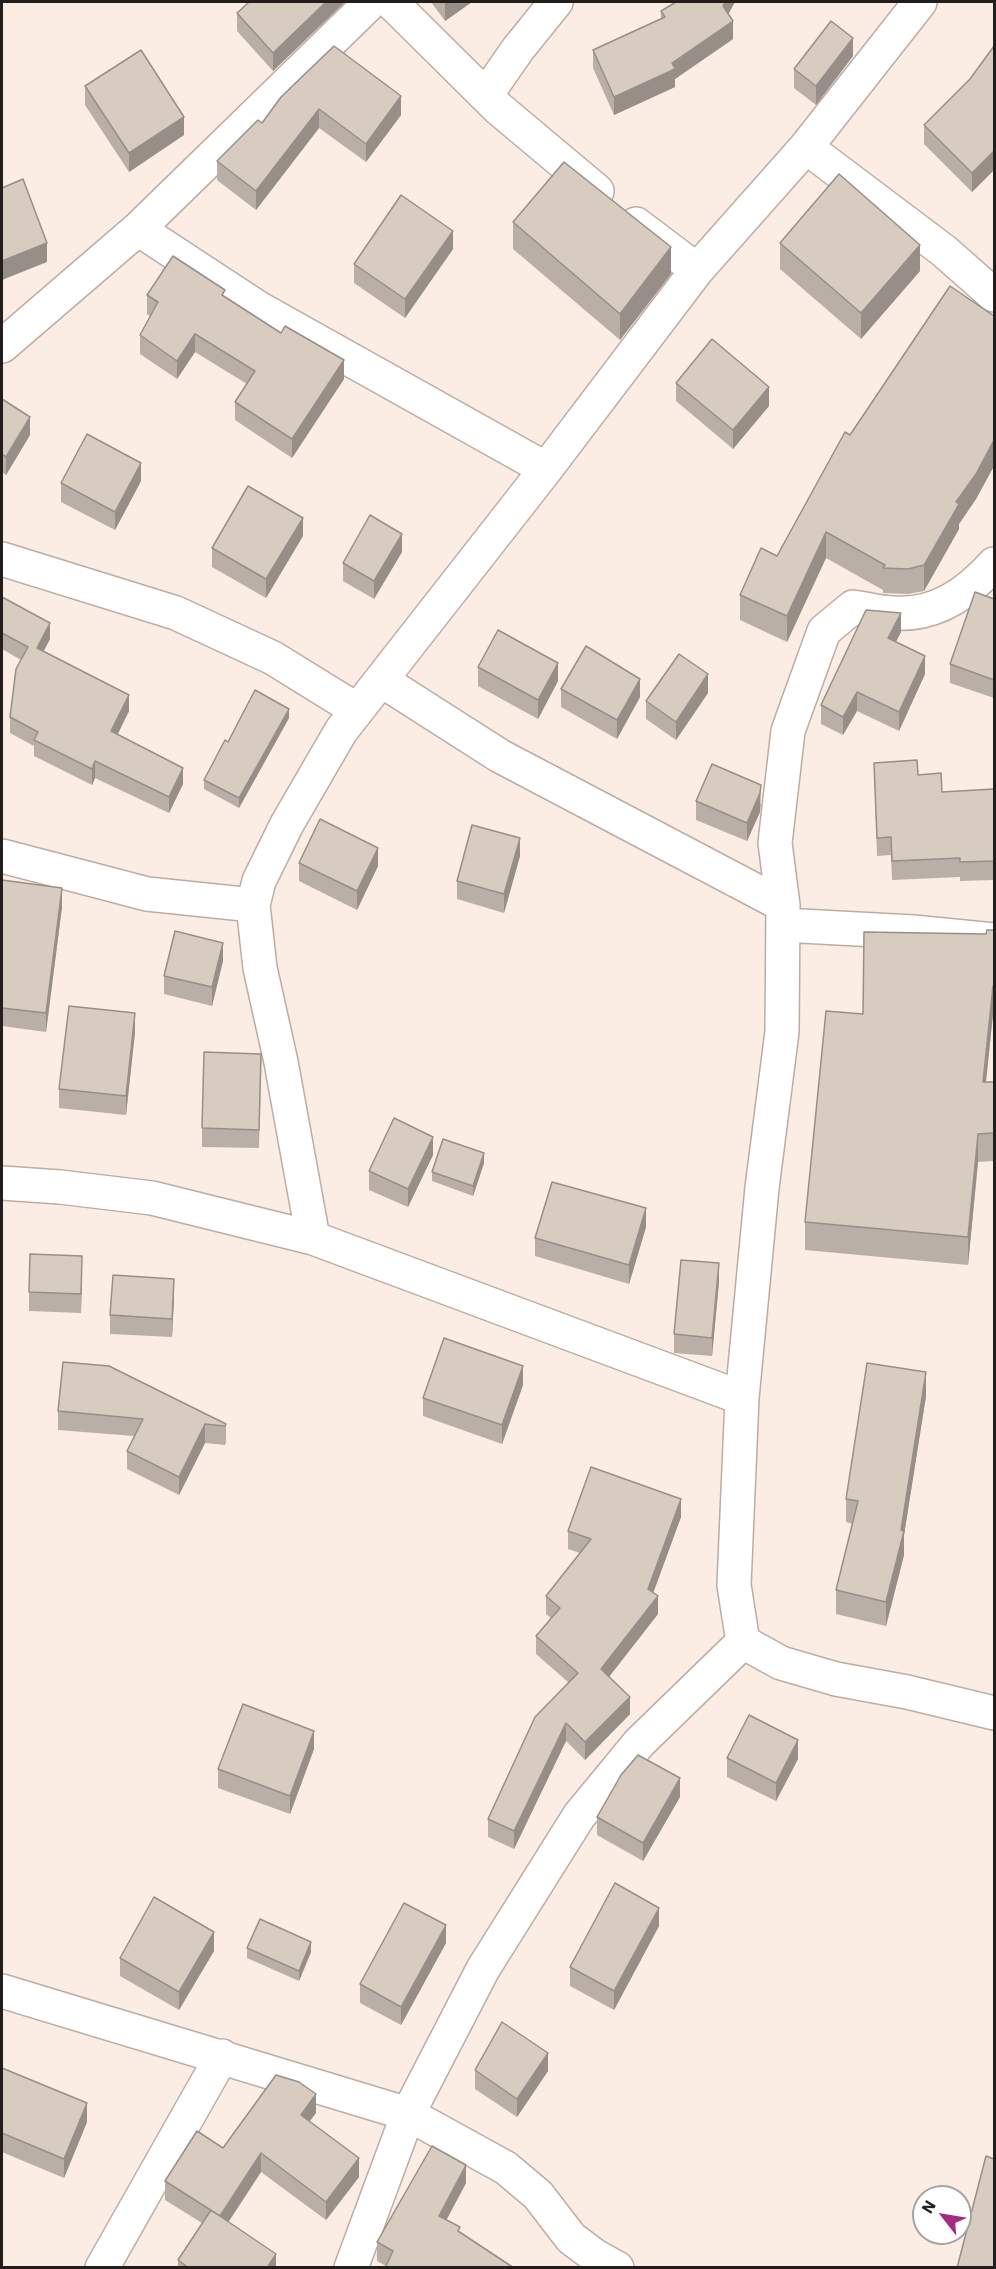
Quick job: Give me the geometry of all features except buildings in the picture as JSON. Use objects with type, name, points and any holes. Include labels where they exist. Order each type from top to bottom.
[{"type":"street","points":[[2,346],[138,229],[371,2]]},
{"type":"street","points":[[391,2],[498,108],[639,226],[697,270]]},
{"type":"street","points":[[486,95],[518,49],[556,2]]},
{"type":"street","points":[[313,1238],[281,1062],[260,968],[253,906],[259,881],[287,824],[341,731],[546,469],[697,270],[806,147],[920,2]]},
{"type":"street","points":[[806,147],[944,251],[994,295]]},
{"type":"street","points":[[138,229],[260,309],[546,469]]},
{"type":"street","points":[[2,559],[176,613],[273,658],[357,710]]},
{"type":"street","points":[[743,1641],[734,1585],[742,1398],[762,1188],[782,1032],[783,915],[775,843],[788,731],[824,631],[853,607],[896,614],[938,609],[977,583],[994,564]]},
{"type":"street","points":[[381,681],[500,756],[783,915],[994,940]]},
{"type":"street","points":[[2,856],[147,894],[253,906]]},
{"type":"street","points":[[2,1183],[152,1198],[313,1238],[742,1398]]},
{"type":"street","points":[[743,1641],[781,1663],[825,1676],[908,1692],[994,1713]]},
{"type":"street","points":[[351,2268],[408,2114],[483,1969],[579,1816],[639,1743],[743,1641]]},
{"type":"street","points":[[2,1991],[408,2114],[506,2168],[538,2196],[571,2238],[616,2268]]},
{"type":"street","points":[[102,2268],[222,2056]]}]
